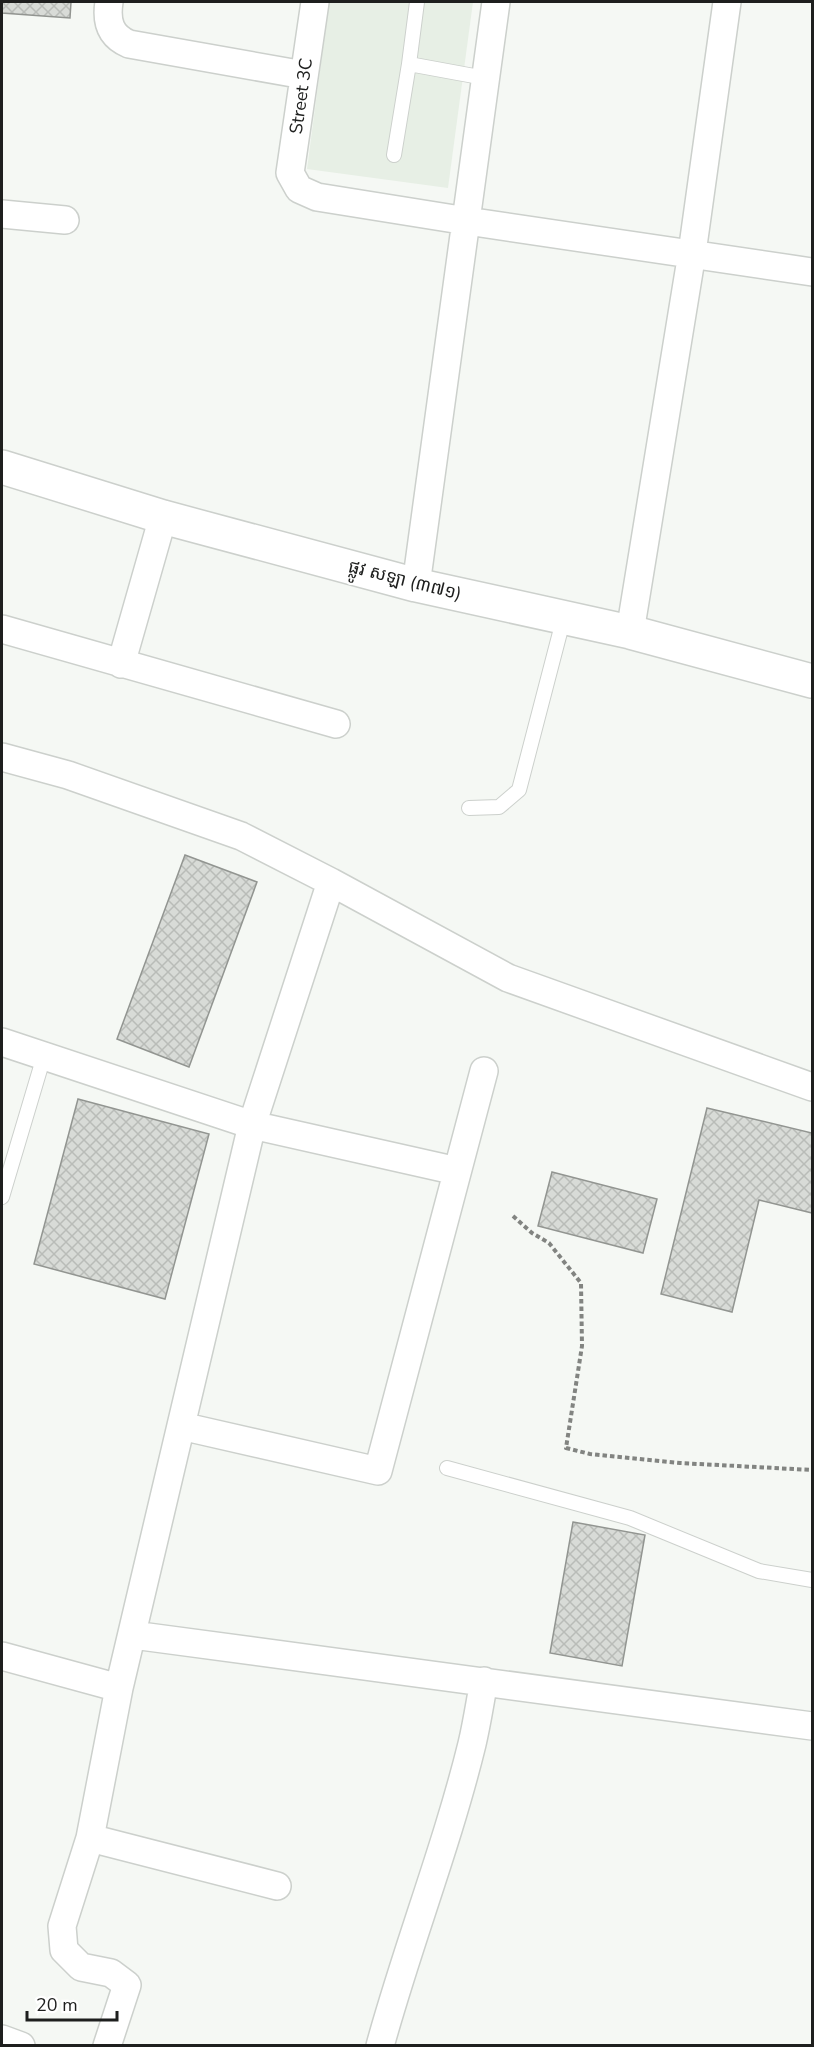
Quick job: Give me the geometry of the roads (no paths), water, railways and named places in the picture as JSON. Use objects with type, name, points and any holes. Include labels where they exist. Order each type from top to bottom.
[{"type":"street","points":[[109,2],[109,23],[112,33],[119,40],[129,44],[304,75]]},
{"type":"street","name":"Street 3C","points":[[315,2],[290,173],[299,189],[317,196],[467,221]]},
{"type":"street","points":[[416,585],[496,2]]},
{"type":"street","points":[[630,632],[692,253],[726,2]]},
{"type":"street","points":[[2,214],[65,220]]},
{"type":"street","points":[[467,221],[813,272]]},
{"type":"street","name":"ផ្លូវ សឡា (៣៧១)","points":[[2,467],[163,517],[416,585],[630,632],[813,681]]},
{"type":"street","points":[[121,664],[163,517]]},
{"type":"street","points":[[2,629],[336,723]]},
{"type":"street","points":[[2,757],[68,775],[241,836],[508,978],[813,1087]]},
{"type":"street","points":[[107,2046],[127,1985],[111,1973],[81,1967],[64,1950],[62,1926],[90,1838],[120,1688],[252,1125],[331,882]]},
{"type":"street","points":[[2,1042],[252,1125],[457,1171]]},
{"type":"street","points":[[181,1426],[378,1471],[484,1071]]},
{"type":"street","points":[[133,1635],[813,1726]]},
{"type":"street","points":[[2,1656],[120,1688]]},
{"type":"street","points":[[380,2046],[397,1984],[450,1822],[472,1743],[484,1681]]},
{"type":"street","points":[[90,1838],[277,1886]]},
{"type":"street","points":[[2,2039],[21,2046]]},
{"type":"lane","points":[[394,155],[417,2]]},
{"type":"lane","points":[[409,64],[485,78]]},
{"type":"lane","points":[[469,808],[499,807],[519,790],[564,617]]},
{"type":"lane","points":[[2,1197],[44,1056]]},
{"type":"lane","points":[[447,1468],[630,1518],[759,1571],[813,1580]]}]
